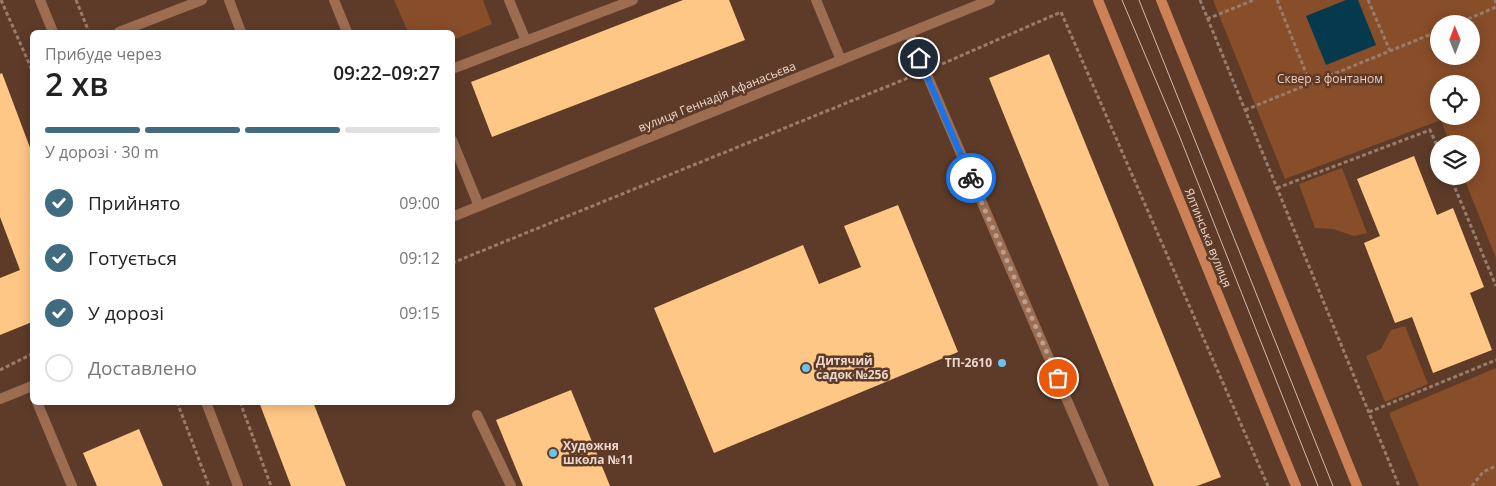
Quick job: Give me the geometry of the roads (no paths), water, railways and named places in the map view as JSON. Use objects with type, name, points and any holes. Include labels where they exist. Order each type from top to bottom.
[{"type":"street","points":[[40,0],[52,30]]},
{"type":"street","points":[[124,30],[202,0]]},
{"type":"street","points":[[229,0],[240,30]]},
{"type":"street","points":[[334,0],[346,30]]},
{"type":"street","points":[[509,0],[526,41]]},
{"type":"street","points":[[455,68],[633,0]]},
{"type":"street","points":[[816,0],[841,60]]},
{"type":"street","name":"вулиця Геннадія Афанасьєва","points":[[455,216],[990,0]]},
{"type":"street","name":"Ялтинська вулиця","points":[[1098,0],[1296,486]]},
{"type":"street","points":[[1161,0],[1357,486]]},
{"type":"street","points":[[908,33],[1104,486]]},
{"type":"street","points":[[455,147],[479,206]]},
{"type":"street","points":[[0,399],[30,390]]},
{"type":"street","points":[[38,405],[72,486]]},
{"type":"street","points":[[207,405],[238,486]]},
{"type":"street","points":[[478,415],[511,486]]},
{"type":"water","points":[[1346,0],[1358,0],[1376,45],[1326,65],[1306,16]]},
{"type":"tram line","points":[[1122,0],[1179,135],[1318,486]]},
{"type":"tram line","points":[[1139,0],[1333,486]]},
{"type":"place","name":"ТП-2610","points":[[1002,363]]},
{"type":"place","name":"Дитячий садок №256","points":[[806,368]]},
{"type":"place","name":"Художня школа №11","points":[[553,453]]},
{"type":"park label","name":"Сквер з фонтаном","points":[[1330,79]]}]
